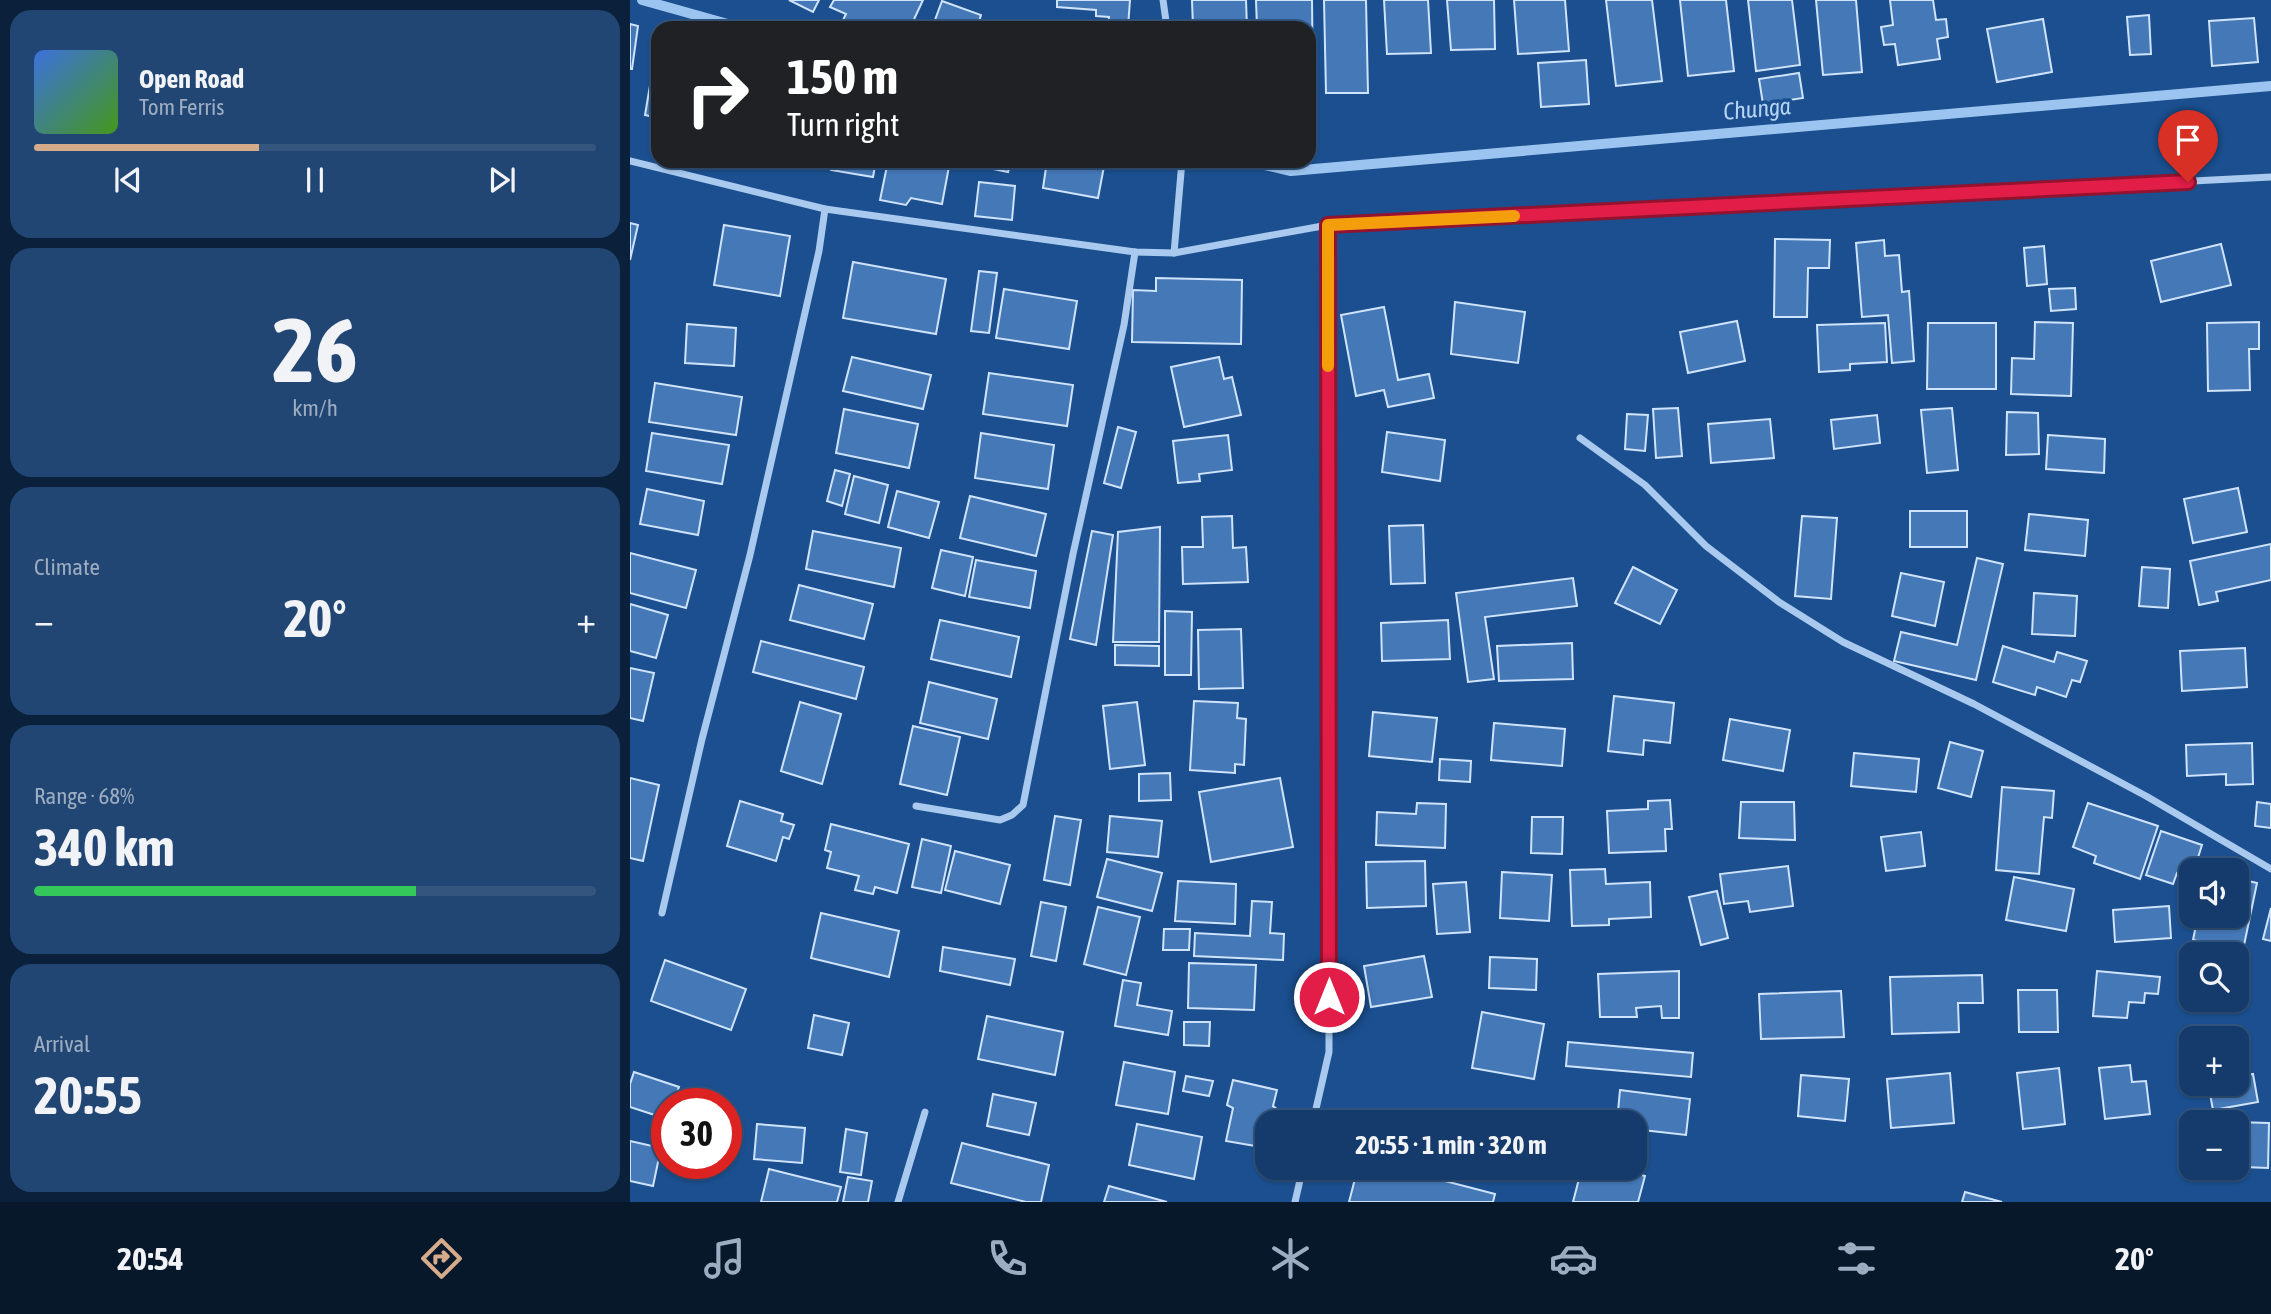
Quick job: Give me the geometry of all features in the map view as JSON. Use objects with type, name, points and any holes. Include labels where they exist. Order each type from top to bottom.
[{"type":"street","points":[[1163,0],[1166,21]]},
{"type":"street","points":[[630,161],[651,166]]},
{"type":"street","points":[[658,168],[825,209],[1135,252],[1174,253],[1328,225],[2271,177]]},
{"type":"street","points":[[1174,253],[1182,168]]},
{"type":"street","points":[[662,913],[702,740],[753,541],[820,251],[825,209]]},
{"type":"street","points":[[1316,1110],[1329,1052],[1328,225]]},
{"type":"street","points":[[916,806],[1000,820],[1012,815],[1023,805],[1073,554],[1124,325],[1135,252]]},
{"type":"street","points":[[1580,438],[1645,485],[1706,546],[1779,602],[1843,642],[1998,716],[2146,796],[2271,869]]},
{"type":"street","points":[[898,1202],[925,1112]]},
{"type":"street","points":[[1295,1202],[1300,1180]]},
{"type":"building","points":[[789,0],[819,0],[813,12]]},
{"type":"building","points":[[834,0],[923,0],[913,21],[842,21],[846,14],[830,7]]},
{"type":"building","points":[[1057,0],[1130,0],[1128,21],[1109,21],[1109,17],[1096,16],[1096,10],[1057,7]]},
{"type":"building","points":[[1192,0],[1246,0],[1247,21],[1193,21]]},
{"type":"building","points":[[1256,0],[1312,0],[1312,21],[1257,21]]},
{"type":"building","points":[[1324,0],[1366,0],[1368,93],[1326,93]]},
{"type":"building","points":[[1384,0],[1428,0],[1431,53],[1387,54]]},
{"type":"building","points":[[1447,0],[1494,0],[1495,49],[1451,50]]},
{"type":"building","points":[[1514,0],[1565,0],[1569,51],[1518,54]]},
{"type":"building","points":[[1606,0],[1652,0],[1662,81],[1616,86]]},
{"type":"building","points":[[1680,0],[1726,0],[1734,71],[1688,76]]},
{"type":"building","points":[[1748,0],[1792,0],[1800,65],[1756,71]]},
{"type":"building","points":[[1816,0],[1856,0],[1862,72],[1823,75]]},
{"type":"building","points":[[1890,0],[1933,0],[1936,20],[1946,19],[1948,37],[1937,39],[1940,59],[1898,65],[1895,44],[1884,45],[1881,27],[1893,25]]},
{"type":"building","points":[[942,1],[981,15],[979,21],[935,21]]},
{"type":"building","points":[[2149,15],[2151,54],[2130,55],[2127,17]]},
{"type":"building","points":[[2254,18],[2258,62],[2212,66],[2209,21]]},
{"type":"building","points":[[2043,19],[2052,72],[1997,82],[1987,29]]},
{"type":"building","points":[[630,24],[638,26],[632,69],[630,69]]},
{"type":"building","points":[[1586,60],[1589,104],[1541,107],[1538,63]]},
{"type":"building","points":[[1799,73],[1803,98],[1763,104],[1759,79]]},
{"type":"building","points":[[651,80],[651,116],[645,115]]},
{"type":"building","points":[[831,168],[875,168],[873,177]]},
{"type":"building","points":[[887,168],[949,168],[942,204],[911,198],[906,205],[880,200]]},
{"type":"building","points":[[989,168],[1009,168],[1008,172]]},
{"type":"building","points":[[1046,168],[1104,168],[1098,198],[1043,188]]},
{"type":"building","points":[[979,182],[1015,186],[1012,220],[975,216]]},
{"type":"building","points":[[630,223],[638,225],[630,260]]},
{"type":"building","points":[[724,225],[790,236],[780,296],[714,285]]},
{"type":"building","points":[[1775,239],[1830,240],[1829,268],[1808,268],[1807,317],[1774,317]]},
{"type":"building","points":[[1884,240],[1885,256],[1899,255],[1902,292],[1909,291],[1914,361],[1892,363],[1888,315],[1862,317],[1856,243]]},
{"type":"building","points":[[2221,244],[2231,285],[2161,302],[2151,261]]},
{"type":"building","points":[[2044,246],[2047,284],[2027,286],[2024,248]]},
{"type":"building","points":[[853,262],[946,279],[936,334],[843,318]]},
{"type":"building","points":[[979,271],[997,273],[989,333],[971,331]]},
{"type":"building","points":[[1156,278],[1242,280],[1241,344],[1132,342],[1133,290],[1156,291]]},
{"type":"building","points":[[2075,288],[2076,309],[2051,311],[2049,289]]},
{"type":"building","points":[[1004,289],[1077,301],[1069,349],[996,338]]},
{"type":"building","points":[[1455,302],[1525,312],[1518,363],[1451,354]]},
{"type":"building","points":[[1384,307],[1398,380],[1429,374],[1434,398],[1388,407],[1384,390],[1356,396],[1341,315]]},
{"type":"building","points":[[1737,321],[1745,361],[1688,373],[1680,332]]},
{"type":"building","points":[[2035,322],[2073,323],[2071,396],[2011,394],[2012,358],[2034,359]]},
{"type":"building","points":[[2259,322],[2259,349],[2249,349],[2250,390],[2208,391],[2207,323]]},
{"type":"building","points":[[1885,323],[1887,362],[1850,364],[1850,370],[1819,372],[1817,325]]},
{"type":"building","points":[[1928,323],[1996,323],[1996,389],[1927,389]]},
{"type":"building","points":[[687,324],[736,328],[734,366],[685,363]]},
{"type":"building","points":[[852,357],[931,375],[923,409],[843,391]]},
{"type":"building","points":[[1219,357],[1224,379],[1232,377],[1241,415],[1184,427],[1171,367]]},
{"type":"building","points":[[989,373],[1073,385],[1067,426],[983,414]]},
{"type":"building","points":[[655,383],[742,397],[736,435],[649,422]]},
{"type":"building","points":[[1678,408],[1682,456],[1656,458],[1653,409]]},
{"type":"building","points":[[1952,408],[1958,470],[1927,473],[1921,410]]},
{"type":"building","points":[[844,409],[918,424],[909,468],[836,453]]},
{"type":"building","points":[[2007,412],[2038,413],[2039,454],[2006,455]]},
{"type":"building","points":[[1627,414],[1648,415],[1645,451],[1625,449]]},
{"type":"building","points":[[1877,415],[1880,443],[1834,449],[1831,420]]},
{"type":"building","points":[[1770,419],[1774,458],[1711,463],[1708,424]]},
{"type":"building","points":[[1118,427],[1136,432],[1121,488],[1104,483]]},
{"type":"building","points":[[1387,432],[1445,440],[1440,481],[1382,472]]},
{"type":"building","points":[[652,433],[729,445],[722,484],[646,471]]},
{"type":"building","points":[[981,433],[1054,445],[1048,489],[975,478]]},
{"type":"building","points":[[1228,435],[1232,470],[1199,474],[1200,481],[1178,483],[1173,441]]},
{"type":"building","points":[[2048,435],[2105,439],[2104,473],[2046,469]]},
{"type":"building","points":[[835,470],[850,474],[842,506],[827,501]]},
{"type":"building","points":[[854,476],[888,485],[879,523],[845,514]]},
{"type":"building","points":[[2238,488],[2247,532],[2193,543],[2184,499]]},
{"type":"building","points":[[647,489],[704,501],[698,535],[640,524]]},
{"type":"building","points":[[897,491],[939,502],[929,538],[888,527]]},
{"type":"building","points":[[970,496],[1046,514],[1036,556],[960,538]]},
{"type":"building","points":[[1910,511],[1967,511],[1967,547],[1910,547]]},
{"type":"building","points":[[2029,514],[2088,520],[2085,556],[2025,550]]},
{"type":"building","points":[[1232,516],[1233,548],[1246,547],[1248,582],[1183,584],[1182,547],[1203,547],[1202,517]]},
{"type":"building","points":[[1802,516],[1837,518],[1831,599],[1795,596]]},
{"type":"building","points":[[1423,525],[1425,583],[1391,584],[1389,526]]},
{"type":"building","points":[[1160,527],[1159,642],[1113,642],[1118,532]]},
{"type":"building","points":[[813,531],[901,548],[894,587],[806,569]]},
{"type":"building","points":[[1092,531],[1113,535],[1096,645],[1070,639]]},
{"type":"building","points":[[2271,544],[2271,580],[2216,592],[2218,601],[2199,605],[2190,561]]},
{"type":"building","points":[[941,550],[973,557],[965,596],[932,588]]},
{"type":"building","points":[[630,553],[696,570],[686,608],[630,593]]},
{"type":"building","points":[[1977,558],[2003,564],[1976,680],[1894,661],[1901,632],[1957,645]]},
{"type":"building","points":[[976,560],[1036,571],[1030,608],[969,597]]},
{"type":"building","points":[[1633,567],[1677,590],[1660,624],[1615,603]]},
{"type":"building","points":[[2142,567],[2170,569],[2168,608],[2139,606]]},
{"type":"building","points":[[1901,573],[1944,582],[1935,626],[1892,616]]},
{"type":"building","points":[[1573,578],[1577,606],[1485,617],[1494,679],[1468,682],[1456,593]]},
{"type":"building","points":[[799,585],[873,604],[864,639],[790,620]]},
{"type":"building","points":[[2034,593],[2077,596],[2075,636],[2032,634]]},
{"type":"building","points":[[630,604],[668,615],[656,658],[630,651]]},
{"type":"building","points":[[1165,611],[1192,612],[1191,675],[1165,675]]},
{"type":"building","points":[[940,620],[1019,637],[1011,677],[931,659]]},
{"type":"building","points":[[1448,620],[1450,659],[1382,661],[1381,623]]},
{"type":"building","points":[[1241,629],[1243,688],[1199,689],[1198,630]]},
{"type":"building","points":[[761,641],[864,667],[856,699],[753,672]]},
{"type":"building","points":[[1572,643],[1573,679],[1499,681],[1497,646]]},
{"type":"building","points":[[1115,645],[1159,646],[1159,666],[1115,665]]},
{"type":"building","points":[[2003,646],[2054,662],[2057,652],[2087,661],[2080,682],[2072,680],[2066,697],[2037,687],[2035,695],[1993,682]]},
{"type":"building","points":[[2245,648],[2247,687],[2182,691],[2180,651]]},
{"type":"building","points":[[630,668],[654,673],[643,721],[630,718]]},
{"type":"building","points":[[929,682],[997,699],[988,739],[920,723]]},
{"type":"building","points":[[1614,696],[1674,703],[1670,743],[1644,740],[1643,755],[1608,751]]},
{"type":"building","points":[[1194,701],[1238,703],[1237,718],[1246,719],[1244,765],[1235,764],[1235,773],[1190,770]]},
{"type":"building","points":[[800,702],[841,714],[822,784],[781,771]]},
{"type":"building","points":[[1137,702],[1145,765],[1110,769],[1103,706]]},
{"type":"building","points":[[1373,712],[1437,718],[1432,762],[1369,756]]},
{"type":"building","points":[[1730,719],[1790,730],[1783,771],[1723,760]]},
{"type":"building","points":[[1494,723],[1565,729],[1562,766],[1491,760]]},
{"type":"building","points":[[913,726],[960,737],[947,795],[900,784]]},
{"type":"building","points":[[1950,742],[1983,751],[1971,797],[1938,788]]},
{"type":"building","points":[[2252,743],[2253,784],[2226,785],[2226,774],[2187,776],[2186,745]]},
{"type":"building","points":[[1854,753],[1919,759],[1916,792],[1851,786]]},
{"type":"building","points":[[1440,759],[1471,761],[1470,782],[1439,780]]},
{"type":"building","points":[[1170,773],[1171,800],[1139,801],[1139,774]]},
{"type":"building","points":[[630,778],[659,785],[643,861],[630,858]]},
{"type":"building","points":[[1280,778],[1293,847],[1211,862],[1199,792]]},
{"type":"building","points":[[2002,787],[2054,791],[2052,818],[2044,817],[2039,874],[1996,870]]},
{"type":"building","points":[[1670,800],[1672,829],[1665,829],[1666,851],[1609,853],[1607,811],[1648,809],[1648,801]]},
{"type":"building","points":[[740,801],[783,814],[781,821],[794,825],[789,839],[783,837],[776,861],[727,846]]},
{"type":"building","points":[[1741,802],[1794,802],[1795,840],[1739,838]]},
{"type":"building","points":[[2257,802],[2271,804],[2271,828],[2255,826]]},
{"type":"building","points":[[1417,803],[1446,804],[1445,848],[1376,845],[1377,812],[1416,814]]},
{"type":"building","points":[[2088,803],[2158,826],[2140,879],[2094,863],[2096,856],[2073,847]]},
{"type":"building","points":[[1055,816],[1081,820],[1070,885],[1044,880]]},
{"type":"building","points":[[1110,816],[1162,821],[1158,857],[1107,852]]},
{"type":"building","points":[[1532,817],[1563,817],[1562,854],[1531,853]]},
{"type":"building","points":[[831,824],[909,844],[897,893],[875,887],[873,894],[855,890],[859,876],[827,868],[831,852],[825,850]]},
{"type":"building","points":[[2161,831],[2202,845],[2198,858],[2179,858],[2179,874],[2173,884],[2146,875]]},
{"type":"building","points":[[1921,832],[1925,866],[1886,871],[1881,837]]},
{"type":"building","points":[[922,839],[951,846],[941,893],[912,887]]},
{"type":"building","points":[[955,851],[1010,865],[1000,904],[945,890]]},
{"type":"building","points":[[1107,859],[1162,873],[1152,911],[1097,897]]},
{"type":"building","points":[[1425,861],[1426,906],[1367,908],[1366,862]]},
{"type":"building","points":[[1788,866],[1793,906],[1750,912],[1748,901],[1724,904],[1720,874]]},
{"type":"building","points":[[1605,869],[1606,884],[1650,882],[1651,917],[1609,919],[1609,925],[1572,926],[1570,870]]},
{"type":"building","points":[[1502,872],[1552,875],[1549,921],[1500,918]]},
{"type":"building","points":[[2014,877],[2074,889],[2066,931],[2006,920]]},
{"type":"building","points":[[1178,881],[1236,884],[1235,924],[1175,921]]},
{"type":"building","points":[[2249,881],[2257,883],[2249,921]]},
{"type":"building","points":[[1466,882],[1470,932],[1437,934],[1433,884]]},
{"type":"building","points":[[1717,891],[1728,938],[1701,945],[1689,897]]},
{"type":"building","points":[[1252,901],[1272,902],[1270,933],[1284,934],[1283,960],[1194,956],[1195,933],[1250,936]]},
{"type":"building","points":[[1041,902],[1066,907],[1056,961],[1031,956]]},
{"type":"building","points":[[2169,906],[2171,938],[2115,942],[2113,910]]},
{"type":"building","points":[[1098,907],[1140,917],[1126,975],[1084,964]]},
{"type":"building","points":[[2271,908],[2271,941],[2263,939]]},
{"type":"building","points":[[821,913],[899,931],[889,977],[811,958]]},
{"type":"building","points":[[2195,928],[2248,928],[2245,942],[2193,940]]},
{"type":"building","points":[[1164,929],[1190,929],[1189,950],[1163,950]]},
{"type":"building","points":[[943,947],[1015,959],[1010,985],[940,971]]},
{"type":"building","points":[[1424,956],[1432,997],[1371,1007],[1364,966]]},
{"type":"building","points":[[1490,957],[1537,959],[1536,990],[1489,988]]},
{"type":"building","points":[[665,960],[746,989],[731,1030],[651,1001]]},
{"type":"building","points":[[1189,963],[1256,965],[1254,1010],[1188,1008]]},
{"type":"building","points":[[1679,971],[1679,1018],[1662,1018],[1661,1006],[1636,1008],[1637,1017],[1600,1017],[1598,974]]},
{"type":"building","points":[[2097,971],[2160,977],[2158,994],[2145,993],[2144,1003],[2129,1002],[2127,1018],[2093,1016]]},
{"type":"building","points":[[1982,975],[1983,1003],[1958,1003],[1959,1032],[1892,1034],[1890,977]]},
{"type":"building","points":[[1123,980],[1141,983],[1137,1005],[1172,1011],[1168,1035],[1115,1026]]},
{"type":"building","points":[[2018,990],[2057,990],[2058,1032],[2019,1032]]},
{"type":"building","points":[[1841,991],[1844,1037],[1761,1039],[1759,994]]},
{"type":"building","points":[[1482,1012],[1544,1024],[1534,1079],[1472,1068]]},
{"type":"building","points":[[814,1015],[849,1023],[842,1055],[808,1048]]},
{"type":"building","points":[[987,1016],[1063,1032],[1055,1075],[978,1059]]},
{"type":"building","points":[[1184,1022],[1210,1022],[1209,1046],[1184,1045]]},
{"type":"building","points":[[1568,1042],[1693,1053],[1691,1077],[1566,1066]]},
{"type":"building","points":[[1124,1062],[1175,1072],[1168,1114],[1116,1105]]},
{"type":"building","points":[[2130,1065],[2132,1082],[2146,1081],[2150,1114],[2105,1119],[2099,1068]]},
{"type":"building","points":[[2059,1068],[2065,1124],[2023,1129],[2017,1073]]},
{"type":"building","points":[[634,1072],[679,1087],[651,1088],[651,1114],[630,1107],[630,1084]]},
{"type":"building","points":[[1950,1073],[1954,1123],[1891,1128],[1887,1079]]},
{"type":"building","points":[[2253,1074],[2258,1102],[2213,1110],[2210,1096],[2249,1096],[2249,1075]]},
{"type":"building","points":[[1801,1075],[1849,1079],[1845,1121],[1798,1116]]},
{"type":"building","points":[[1186,1076],[1213,1081],[1209,1096],[1183,1091]]},
{"type":"building","points":[[1233,1080],[1277,1090],[1273,1106],[1278,1110],[1255,1110],[1255,1146],[1226,1141],[1233,1108],[1227,1105]]},
{"type":"building","points":[[1620,1090],[1690,1099],[1686,1135],[1647,1130],[1647,1110],[1618,1110]]},
{"type":"building","points":[[993,1094],[1036,1103],[1029,1135],[987,1126]]},
{"type":"building","points":[[2249,1122],[2269,1123],[2268,1168],[2249,1167]]},
{"type":"building","points":[[757,1124],[805,1128],[802,1163],[754,1159]]},
{"type":"building","points":[[1137,1124],[1202,1137],[1194,1179],[1129,1165]]},
{"type":"building","points":[[846,1129],[867,1133],[861,1175],[840,1172]]},
{"type":"building","points":[[630,1141],[651,1146],[653,1186],[630,1181]]},
{"type":"building","points":[[962,1143],[1049,1165],[1041,1202],[1026,1202],[951,1183]]},
{"type":"building","points":[[769,1169],[841,1187],[837,1202],[761,1202]]},
{"type":"building","points":[[848,1177],[872,1181],[868,1202],[843,1202]]},
{"type":"building","points":[[1355,1180],[1441,1180],[1495,1194],[1493,1202],[1349,1202]]},
{"type":"building","points":[[1579,1180],[1644,1180],[1638,1202],[1573,1202]]},
{"type":"building","points":[[1109,1186],[1167,1202],[1104,1202]]},
{"type":"building","points":[[1965,1192],[2002,1202],[1962,1202]]},
{"type":"waterway","name":"Chunga","points":[[642,0],[717,21]]},
{"type":"waterway","name":"Chunga","points":[[1278,168],[1291,171],[2271,86]]},
{"type":"slow traffic","points":[[1328,366],[1328,225],[1514,216]]},
{"type":"route","points":[[1329,997],[1328,225],[2188,182]]}]
